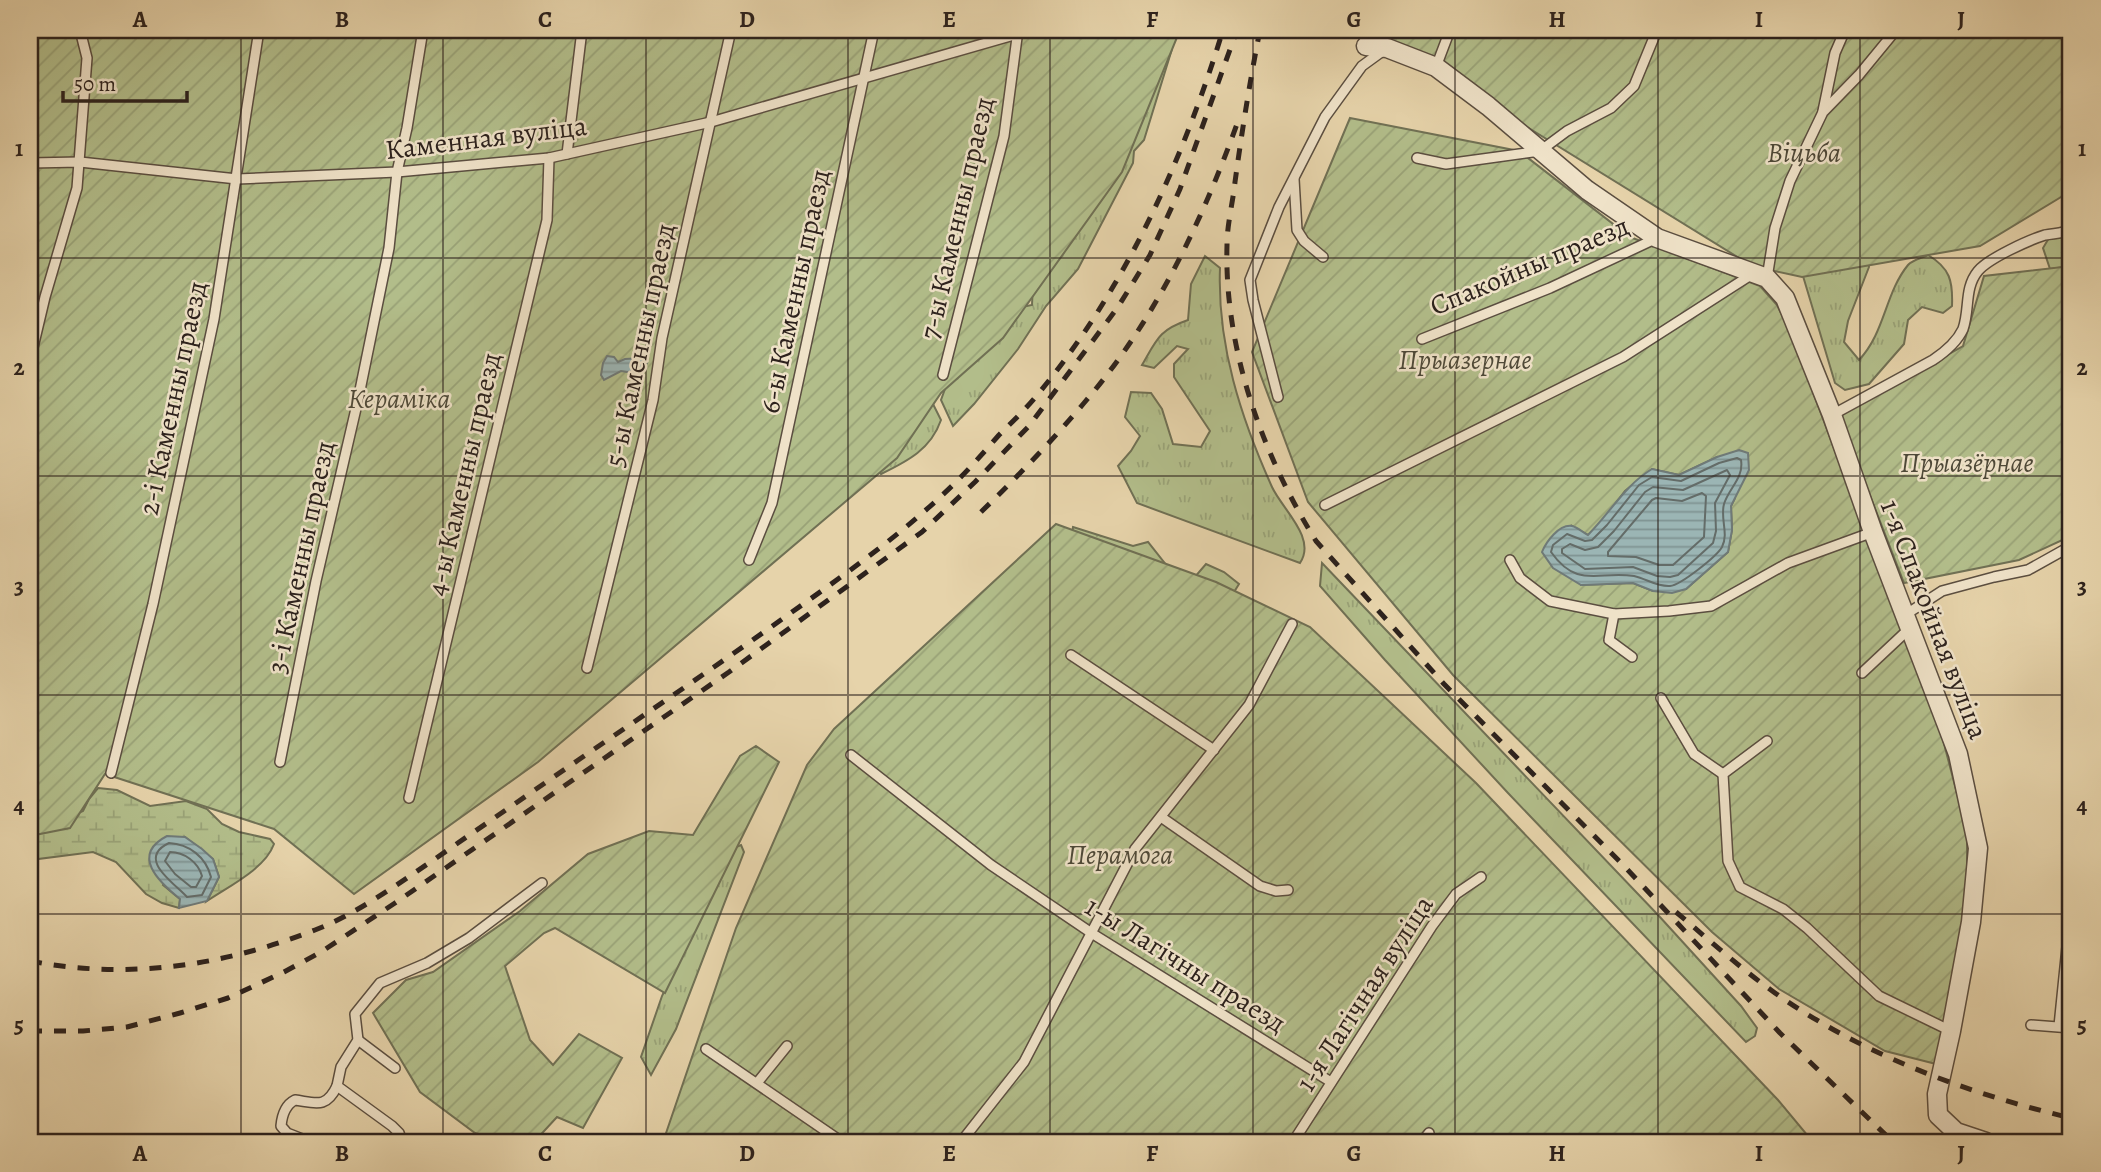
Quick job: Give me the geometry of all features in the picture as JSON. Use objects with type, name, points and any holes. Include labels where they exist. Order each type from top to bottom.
[{"type":"street","name":"Спакойны праезд","points":[[1366,46],[1387,48],[1436,66],[1587,190],[1657,238],[1761,275]]},
{"type":"street","name":"1-я Спакойная вуліца","points":[[1761,275],[1784,298],[1832,415],[1872,532],[1958,754],[1978,848],[1971,922],[1937,1094],[1938,1115],[1956,1132],[1986,1142]]},
{"type":"lane","points":[[30,360],[45,297],[77,188],[87,58],[80,30]]},
{"type":"lane","name":"2-і Каменны праезд","points":[[111,773],[153,604],[214,319],[259,30]]},
{"type":"lane","name":"3-і Каменны праезд","points":[[280,762],[384,274],[397,172],[423,30]]},
{"type":"lane","points":[[567,154],[582,30]]},
{"type":"lane","name":"5-ы Каменны праезд","points":[[587,668],[653,400],[662,338],[731,30]]},
{"type":"lane","name":"6-ы Каменны праезд","points":[[749,559],[772,503],[874,30]]},
{"type":"lane","points":[[1436,66],[1450,30]]},
{"type":"lane","points":[[1418,158],[1446,164],[1540,151],[1567,131],[1611,108],[1633,86],[1657,30]]},
{"type":"lane","points":[[1325,505],[1623,357],[1761,275],[1790,181],[1823,112],[1835,52],[1845,30]]},
{"type":"lane","points":[[1823,112],[1859,75],[1896,30]]},
{"type":"lane","name":"Каменная вуліца","points":[[30,163],[80,162],[237,179],[397,172],[549,158],[711,122],[1017,32]]},
{"type":"lane","name":"7-ы Каменны праезд","points":[[943,375],[1004,136],[1017,32]]},
{"type":"lane","points":[[1278,397],[1250,280],[1294,177],[1325,117],[1362,66],[1387,48]]},
{"type":"lane","name":"4-ы Каменны праезд","points":[[410,798],[547,220],[549,158]]},
{"type":"lane","points":[[1294,177],[1297,230],[1304,241],[1323,257]]},
{"type":"lane","points":[[1832,415],[1948,350],[1963,329],[1970,286],[1979,270],[1998,257],[2043,236],[2068,232],[2071,229]]},
{"type":"lane","name":"Спакойны праезд","points":[[1422,339],[1550,288],[1657,238]]},
{"type":"lane","points":[[1510,560],[1520,578],[1550,601],[1614,614],[1712,606],[1788,563],[1872,532]]},
{"type":"lane","points":[[1862,673],[1907,621],[1942,591],[2028,570],[2071,547]]},
{"type":"lane","points":[[1614,614],[1609,640],[1632,657]]},
{"type":"lane","points":[[961,1142],[1024,1062],[1135,849],[1249,705],[1292,624]]},
{"type":"lane","points":[[1071,655],[1214,750]]},
{"type":"lane","points":[[1661,698],[1694,754],[1723,774]]},
{"type":"lane","points":[[1723,774],[1767,741]]},
{"type":"lane","name":"1-ы Лагічны праезд","points":[[852,755],[991,865],[1093,934],[1331,1082]]},
{"type":"lane","points":[[1723,774],[1728,861],[1740,887],[1783,909],[1880,996],[1951,1031]]},
{"type":"lane","points":[[1161,817],[1260,886],[1276,891],[1288,890]]},
{"type":"lane","name":"1-я Лагічная вуліца","points":[[1293,1142],[1432,926],[1457,894],[1480,877]]},
{"type":"lane","points":[[310,1142],[284,1131],[281,1126],[284,1112],[295,1100],[316,1105],[330,1099],[337,1086],[341,1067],[358,1040],[355,1014],[380,983],[427,963],[469,938],[542,883]]},
{"type":"lane","points":[[2059,1026],[2071,908]]},
{"type":"lane","points":[[2032,1026],[2071,1028]]},
{"type":"lane","points":[[358,1040],[395,1068]]},
{"type":"lane","points":[[757,1083],[787,1046]]},
{"type":"lane","points":[[706,1049],[842,1142]]},
{"type":"lane","points":[[337,1086],[392,1126],[399,1133],[402,1142]]},
{"type":"lane","points":[[1422,1142],[1429,1133]]},
{"type":"green space","name":"Кераміка","points":[[30,30],[1180,30],[1122,172],[1003,338],[941,393],[897,458],[538,762],[354,894],[274,829],[105,774],[70,828],[30,836]]},
{"type":"green space","name":"Віцьба","points":[[1370,30],[2071,30],[2071,191],[1980,246],[1802,277],[1752,266]]},
{"type":"green space","points":[[1172,49],[1144,140],[1134,151],[1133,163],[1078,269],[1046,306],[1018,349],[953,426],[941,400],[971,317],[1032,305],[1033,283]]},
{"type":"green space","name":"Прыазернае","points":[[1350,118],[1519,151],[1630,237],[1760,286],[1777,305],[1790,331],[1942,736],[1967,832],[1967,914],[1936,1064],[1885,1051],[1779,989],[1712,932],[1453,675],[1308,502],[1252,352]],"holes":[[[1717,457],[1735,498],[1731,506],[1732,530],[1728,552],[1686,589],[1653,591],[1633,583],[1581,585],[1572,526],[1588,535],[1625,491],[1652,469],[1679,475]]]},
{"type":"green space","points":[[2071,234],[2071,266],[2050,269],[2043,248],[2049,238]]},
{"type":"green space","points":[[1866,247],[1869,267],[1848,321],[1844,342],[1859,360],[1874,338],[1900,276],[1912,262],[1928,255],[1946,270],[1951,282],[1952,306],[1943,313],[1922,307],[1908,320],[1904,344],[1869,384],[1845,390],[1835,383],[1800,266]]},
{"type":"green space","points":[[1205,256],[1220,268],[1222,325],[1233,380],[1250,434],[1272,487],[1301,534],[1304,553],[1300,563],[1137,503],[1118,466],[1140,436],[1125,417],[1131,392],[1151,393],[1162,409],[1173,444],[1201,447],[1210,431],[1174,377],[1174,364],[1188,349],[1177,346],[1154,368],[1142,365],[1151,348],[1165,332],[1188,320],[1191,284]]},
{"type":"green space","name":"Прыазёрнае","points":[[2071,266],[2071,536],[2019,560],[1904,583],[1839,416],[1963,346],[1984,276]]},
{"type":"green space","points":[[929,396],[941,420],[937,430],[917,453],[881,474],[876,465]]},
{"type":"green space","name":"Перамога","points":[[1056,524],[1216,582],[1310,627],[1476,783],[1778,1100],[1813,1142],[663,1142],[736,928],[807,765],[834,729]]},
{"type":"green space","points":[[1073,527],[1133,546],[1148,542],[1175,576],[1194,578],[1206,564],[1224,572],[1239,584],[1226,605],[1071,541]]},
{"type":"green space","points":[[1322,563],[1659,916],[1741,1006],[1757,1028],[1755,1036],[1746,1042],[1385,660],[1320,586]]},
{"type":"green space","points":[[756,746],[779,762],[665,993],[555,928],[544,933],[505,966],[530,1040],[553,1065],[579,1034],[622,1058],[583,1128],[557,1117],[534,1142],[506,1142],[475,1133],[420,1092],[373,1013],[406,980],[433,972],[520,911],[588,854],[649,831],[693,835],[740,756]]},
{"type":"green space","points":[[98,788],[117,790],[150,806],[186,801],[207,809],[222,824],[239,832],[270,839],[274,844],[255,869],[207,901],[219,877],[213,859],[185,837],[163,885],[180,899],[179,908],[146,894],[116,862],[93,852],[30,860],[30,835],[83,811]]},
{"type":"green space","points":[[741,845],[744,852],[676,1029],[651,1075],[641,1057],[662,996],[729,850]]},
{"type":"water","points":[[607,356],[614,357],[618,362],[642,358],[647,363],[643,370],[633,373],[621,371],[604,380],[601,375]]},
{"type":"water","points":[[1739,450],[1748,453],[1749,470],[1731,506],[1732,530],[1728,552],[1686,589],[1672,593],[1653,591],[1633,583],[1581,585],[1553,568],[1542,552],[1550,539],[1567,526],[1588,535],[1626,491],[1652,469],[1679,475]]},
{"type":"water","points":[[167,836],[185,837],[213,859],[219,877],[207,901],[179,908],[180,899],[157,877],[149,860],[150,851]]},
{"type":"railway","points":[[30,961],[103,969],[139,969],[210,961],[280,942],[345,916],[432,861],[744,646],[889,540],[955,483],[1029,405],[1070,353],[1098,311],[1125,267],[1170,174],[1190,127],[1223,30]]},
{"type":"railway","points":[[30,1031],[83,1031],[127,1027],[180,1013],[228,998],[321,952],[729,672],[922,532],[1029,426],[1118,307],[1150,255],[1180,189],[1237,30]]},
{"type":"railway","points":[[1260,30],[1228,229],[1228,284],[1232,322],[1250,399],[1263,436],[1297,508],[1316,541],[1444,684],[1626,868],[1780,1033],[1893,1142]]},
{"type":"railway","points":[[981,512],[1072,417],[1132,339],[1154,305],[1191,235],[1237,124]]},
{"type":"railway","points":[[1676,912],[1775,993],[1844,1035],[1954,1084],[2071,1118]]}]
